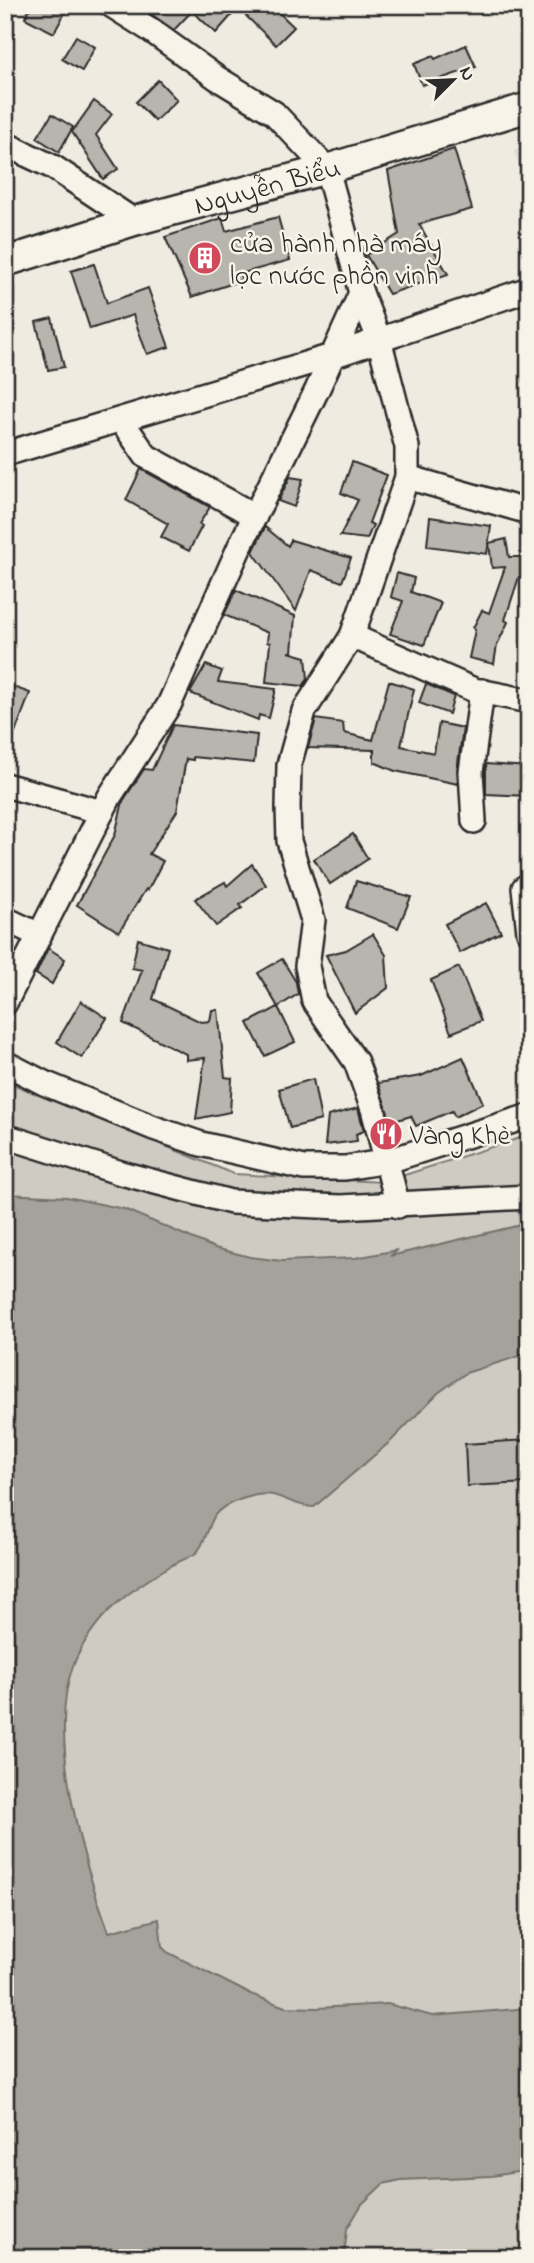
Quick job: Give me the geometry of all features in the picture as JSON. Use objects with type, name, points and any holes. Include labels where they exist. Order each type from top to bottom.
[{"type":"street","points":[[111,5],[217,78],[274,113],[327,169],[361,293],[379,339],[407,447],[407,477],[352,636],[304,711],[289,765],[289,841],[313,920],[307,966],[314,1001],[356,1062],[373,1109],[398,1206]]},
{"type":"street","name":"Nguyễn Biểu","points":[[5,262],[134,220],[327,169],[529,107]]},
{"type":"street","points":[[5,144],[53,167],[134,220]]},
{"type":"street","points":[[5,454],[332,356],[529,289]]},
{"type":"street","points":[[5,1003],[110,796],[169,705],[361,293]]},
{"type":"street","points":[[121,420],[146,456],[255,516]]},
{"type":"street","points":[[407,477],[529,512]]},
{"type":"street","points":[[352,636],[474,690],[529,701]]},
{"type":"street","points":[[474,821],[471,772],[482,691]]},
{"type":"street","points":[[5,785],[102,812]]},
{"type":"street","points":[[524,888],[529,932]]},
{"type":"street","points":[[5,919],[39,935]]},
{"type":"street","points":[[5,1063],[44,1083],[153,1128],[201,1144],[304,1168],[345,1168],[388,1161],[529,1116]]},
{"type":"street","points":[[5,1136],[121,1173],[231,1202],[341,1207],[529,1197]]},
{"type":"shaded area","points":[[529,141],[529,183],[526,184],[514,151]]},
{"type":"shaded area","points":[[5,1081],[234,1174],[383,1182],[529,1135],[529,2258],[5,2258]]},
{"type":"shaded area","points":[[5,1194],[67,1197],[124,1209],[215,1248],[250,1257],[282,1261],[355,1258],[398,1250],[390,1256],[529,1223],[529,1353],[466,1373],[438,1393],[391,1441],[314,1507],[267,1494],[242,1499],[219,1510],[196,1553],[142,1584],[102,1618],[73,1666],[66,1695],[66,1763],[72,1800],[89,1872],[109,1932],[159,1919],[162,1947],[167,1952],[248,1993],[285,2007],[388,2004],[432,2016],[529,2008],[529,2170],[492,2176],[401,2180],[383,2184],[362,2204],[347,2229],[344,2258],[5,2258]]},
{"type":"building","points":[[31,5],[54,5],[66,11],[54,33],[25,18]]},
{"type":"building","points":[[138,5],[271,5],[294,27],[276,45],[238,8],[216,33],[192,11],[174,30]]},
{"type":"building","points":[[76,36],[95,47],[82,71],[62,59]]},
{"type":"building","points":[[466,45],[476,67],[422,85],[414,64],[433,56],[435,59]]},
{"type":"building","points":[[158,80],[177,100],[155,121],[136,102]]},
{"type":"building","points":[[94,101],[112,114],[96,135],[118,169],[103,179],[72,132]]},
{"type":"building","points":[[52,114],[73,127],[59,152],[37,138]]},
{"type":"building","points":[[454,149],[472,209],[419,224],[448,274],[389,294],[366,255],[399,234],[388,171]]},
{"type":"building","name":"cửa hành nhà máy lọc nước phồn vinh","points":[[278,217],[290,260],[240,274],[242,280],[192,297],[165,237],[222,218],[226,231]]},
{"type":"building","points":[[94,264],[107,303],[148,288],[169,347],[147,354],[133,315],[90,329],[71,271]]},
{"type":"building","points":[[52,318],[64,367],[48,370],[36,322]]},
{"type":"building","points":[[352,462],[387,475],[369,523],[373,525],[367,539],[340,536],[358,500],[341,493]]},
{"type":"building","points":[[141,469],[210,507],[199,524],[202,526],[189,551],[161,537],[168,524],[126,500]]},
{"type":"building","points":[[290,477],[303,479],[294,507],[278,501]]},
{"type":"building","points":[[430,517],[491,526],[487,554],[427,546]]},
{"type":"building","points":[[265,527],[288,546],[291,540],[351,558],[342,582],[311,570],[296,611],[253,552]]},
{"type":"building","points":[[506,539],[509,557],[529,557],[529,577],[519,577],[505,620],[508,622],[497,645],[494,664],[469,658],[475,630],[473,628],[482,610],[489,613],[505,567],[492,568],[489,543]]},
{"type":"building","points":[[397,573],[414,578],[411,592],[441,603],[424,645],[390,634],[403,601],[391,597]]},
{"type":"building","points":[[236,590],[295,616],[292,652],[289,652],[306,657],[308,679],[303,686],[266,682],[270,643],[267,642],[268,633],[224,615]]},
{"type":"building","points":[[206,665],[222,671],[218,682],[276,689],[269,718],[259,715],[258,720],[190,693]]},
{"type":"building","points":[[389,681],[414,689],[401,746],[434,753],[439,723],[463,728],[457,770],[458,784],[395,771],[374,762],[374,750],[308,748],[316,719],[343,723],[344,733],[373,740]]},
{"type":"building","points":[[5,684],[30,693],[7,754],[5,754]]},
{"type":"building","points":[[426,684],[454,696],[449,714],[419,703]]},
{"type":"building","points":[[173,725],[257,735],[254,763],[193,757],[193,760],[186,759],[177,811],[149,854],[163,861],[148,890],[146,889],[119,932],[77,905],[115,835],[123,801],[144,769],[152,770]]},
{"type":"building","points":[[486,764],[529,767],[529,796],[486,794]]},
{"type":"building","points":[[353,834],[368,859],[330,884],[314,859]]},
{"type":"building","points":[[252,864],[266,885],[240,905],[242,908],[216,926],[195,899],[225,882],[227,886]]},
{"type":"building","points":[[356,881],[411,897],[398,928],[347,908]]},
{"type":"building","points":[[486,903],[501,932],[460,953],[445,924]]},
{"type":"building","points":[[373,934],[386,955],[388,988],[355,1013],[326,955],[346,950]]},
{"type":"building","points":[[138,939],[168,948],[153,999],[201,1022],[210,1021],[212,1010],[218,1010],[225,1077],[232,1078],[230,1112],[196,1119],[205,1058],[186,1060],[186,1054],[123,1023],[142,970],[132,968]]},
{"type":"building","points":[[48,948],[65,959],[52,984],[36,974]]},
{"type":"building","points":[[282,959],[296,982],[298,994],[278,1007],[258,973]]},
{"type":"building","points":[[459,967],[481,1021],[451,1033],[431,980]]},
{"type":"building","points":[[81,1001],[107,1018],[82,1058],[57,1042]]},
{"type":"building","points":[[278,1007],[295,1042],[265,1056],[248,1023]]},
{"type":"building","points":[[463,1057],[483,1103],[455,1117],[452,1111],[416,1126],[411,1116],[391,1122],[378,1083],[421,1076]]},
{"type":"building","points":[[313,1079],[321,1120],[290,1128],[279,1089]]},
{"type":"building","points":[[358,1108],[364,1131],[356,1134],[357,1141],[325,1145],[328,1116]]},
{"type":"building","points":[[527,1440],[529,1483],[467,1486],[465,1444]]},
{"type":"place","name":"cửa hành nhà máy lọc nước phồn vinh","points":[[205,258]]},
{"type":"place","name":"Vàng Khè","points":[[386,1134]]}]
